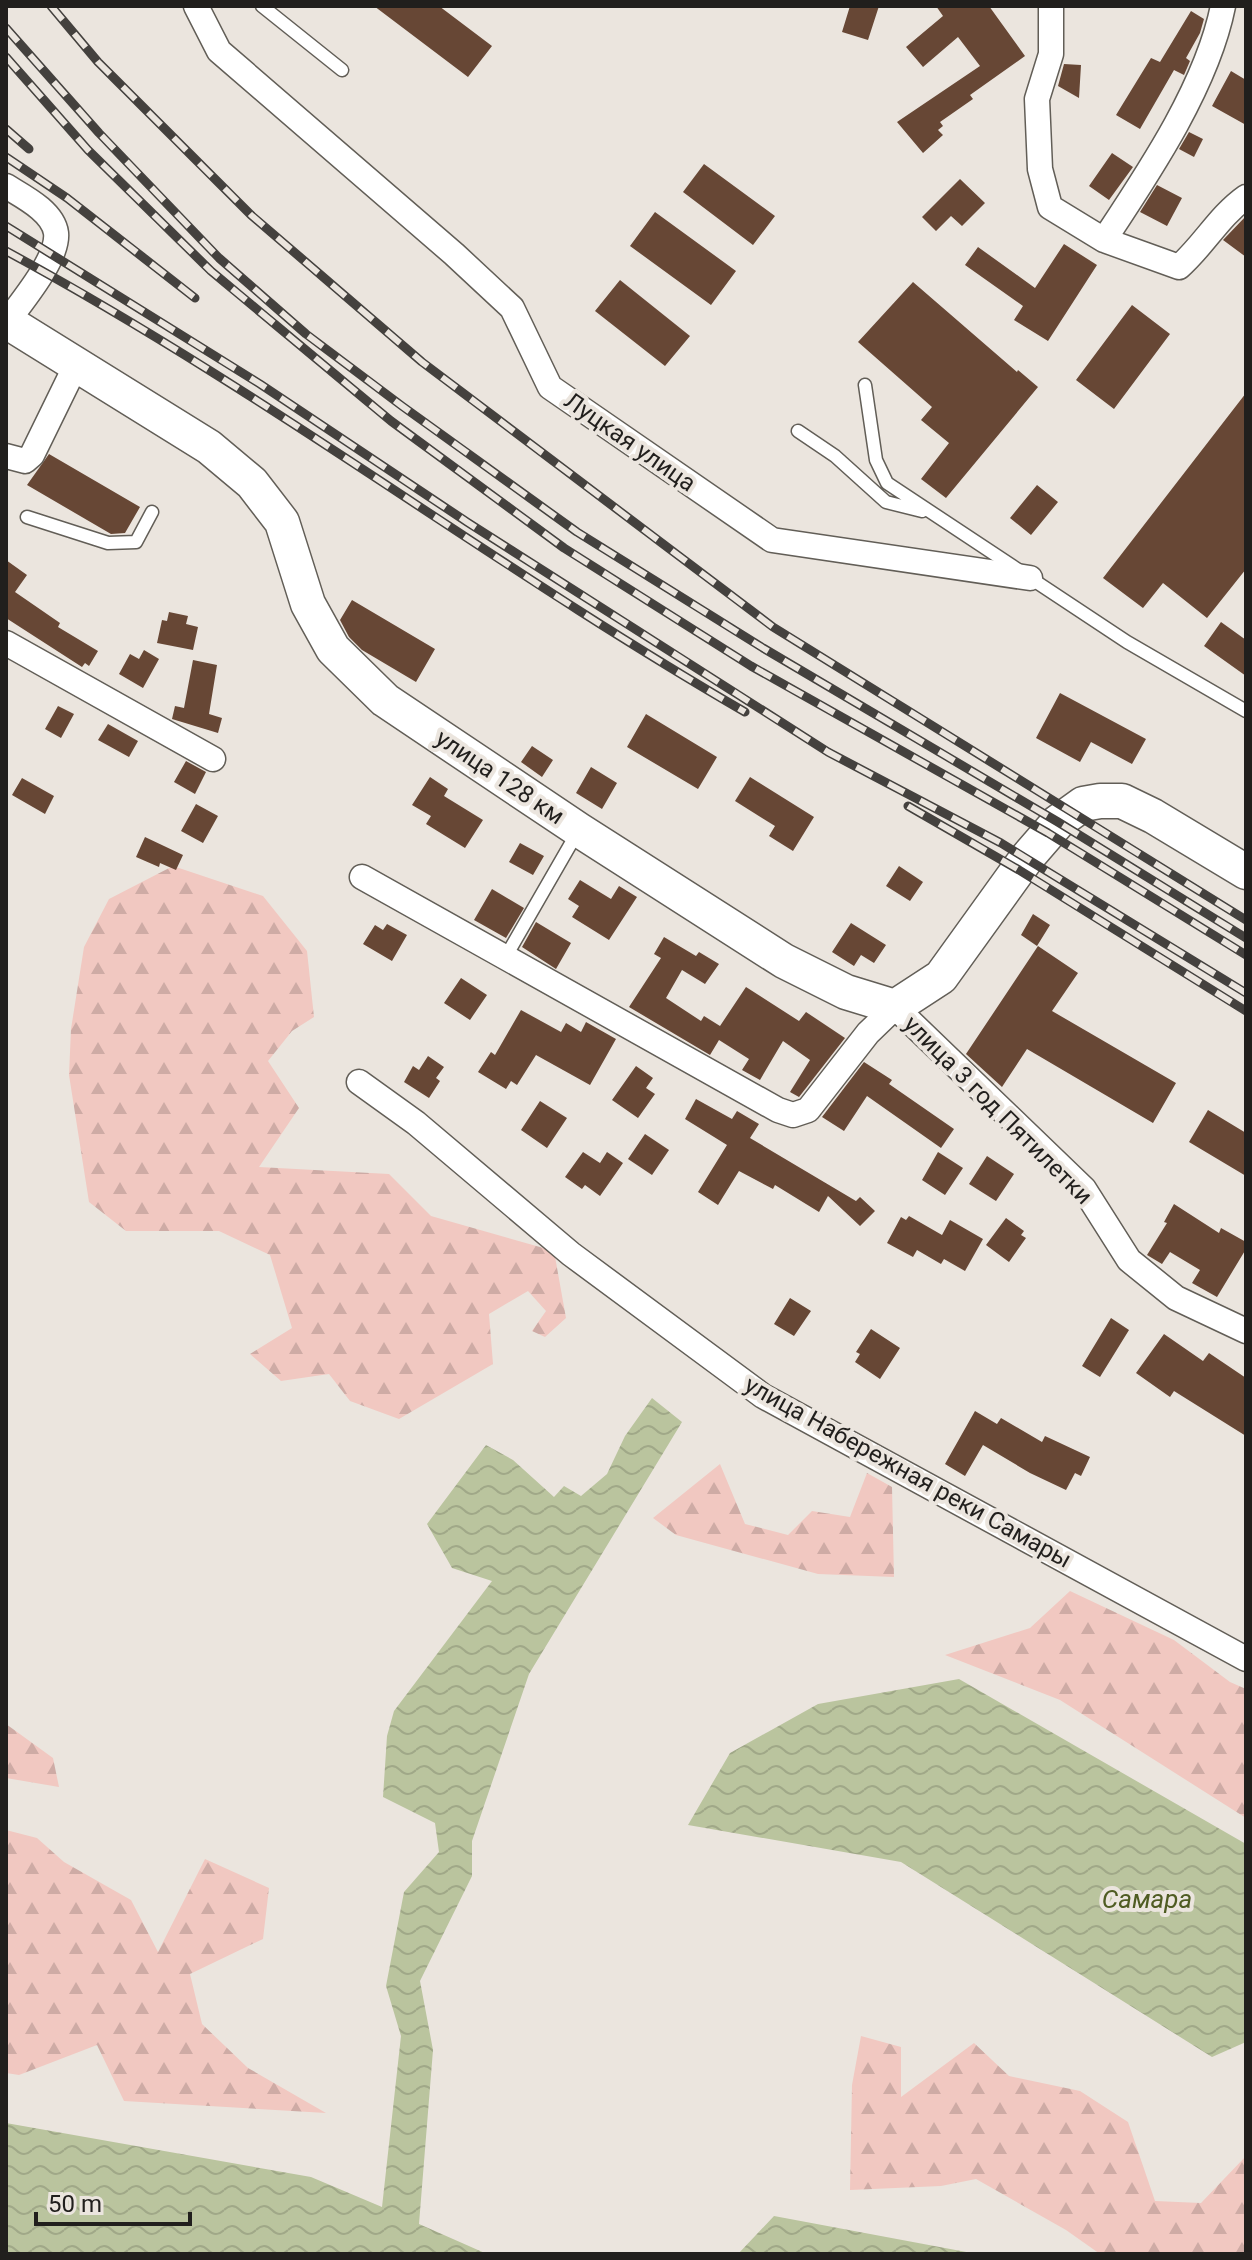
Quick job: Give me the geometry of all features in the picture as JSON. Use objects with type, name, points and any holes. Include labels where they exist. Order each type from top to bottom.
[{"type":"street","name":"Луцкая улица","points":[[196,6],[219,51],[512,308],[550,387],[772,540],[1030,578]]},
{"type":"street","points":[[1051,6],[1051,54],[1037,99],[1040,169],[1050,207],[1104,240],[1179,267],[1192,256],[1232,206],[1246,197]]},
{"type":"street","points":[[1104,240],[1160,155],[1201,72],[1218,30],[1223,6]]},
{"type":"street","points":[[6,186],[34,204],[49,219],[56,233],[52,253],[7,322]]},
{"type":"street","name":"улица 128 км","points":[[7,322],[209,447],[252,483],[282,522],[308,604],[333,649],[385,700],[579,830],[784,961],[846,992],[895,1007]]},
{"type":"street","points":[[6,456],[25,461],[32,455],[76,365]]},
{"type":"street","points":[[6,643],[213,759]]},
{"type":"street","points":[[362,877],[778,1110],[793,1115],[808,1110],[868,1033],[895,1007],[941,977],[1026,859],[1070,811],[1083,804],[1122,801],[1246,872]]},
{"type":"street","name":"улица 3 год Пятилетки","points":[[895,1007],[1084,1189],[1129,1260],[1176,1298],[1246,1331]]},
{"type":"street","name":"улица Набережная реки Самары","points":[[359,1082],[416,1123],[571,1254],[763,1396],[1246,1659]]},
{"type":"lane","points":[[262,6],[342,70]]},
{"type":"lane","points":[[865,385],[876,460],[887,483],[1127,642],[1246,711]]},
{"type":"lane","points":[[798,431],[835,456],[886,502],[933,513]]},
{"type":"lane","points":[[27,517],[108,543],[136,542],[152,512]]},
{"type":"lane","points":[[505,958],[579,830]]},
{"type":"green space","points":[[173,866],[263,896],[307,951],[314,1017],[292,1031],[268,1061],[299,1108],[259,1167],[389,1174],[431,1216],[554,1251],[566,1318],[545,1337],[532,1331],[546,1311],[528,1291],[489,1314],[493,1364],[399,1419],[350,1401],[329,1374],[281,1381],[250,1354],[292,1328],[270,1255],[219,1231],[126,1231],[89,1202],[69,1075],[71,1029],[84,947],[109,899]]},
{"type":"green space","points":[[720,1464],[745,1524],[788,1535],[812,1511],[850,1517],[867,1473],[892,1487],[894,1577],[818,1574],[676,1535],[653,1518]]},
{"type":"green space","points":[[1070,1591],[1174,1640],[1230,1682],[1246,1689],[1246,1818],[1060,1700],[945,1655],[1030,1628]]},
{"type":"green space","points":[[6,1724],[53,1758],[59,1787],[6,1778]]},
{"type":"green space","points":[[6,1830],[37,1838],[64,1862],[131,1900],[158,1952],[205,1859],[269,1888],[263,1939],[190,1974],[202,2024],[248,2068],[326,2113],[124,2101],[97,2045],[19,2075],[6,2073]]},
{"type":"green space","points":[[861,2036],[901,2047],[901,2097],[974,2043],[1009,2076],[1080,2091],[1128,2122],[1155,2201],[1201,2203],[1246,2156],[1246,2254],[1100,2254],[1066,2230],[976,2179],[941,2186],[850,2190],[852,2085]]},
{"type":"water","points":[[652,1398],[682,1422],[529,1674],[472,1841],[472,1876],[420,1981],[433,2050],[419,2224],[487,2254],[6,2254],[6,2123],[311,2177],[382,2207],[401,2036],[386,1986],[404,1892],[439,1852],[435,1823],[383,1797],[387,1736],[394,1711],[492,1581],[452,1568],[427,1524],[486,1445],[513,1460],[554,1497],[564,1486],[581,1496],[607,1474],[625,1436]]},
{"type":"water","name":"Самара","points":[[959,1679],[1246,1844],[1246,2042],[1212,2057],[901,1862],[688,1825],[730,1753],[818,1704]]},
{"type":"water","points":[[774,2216],[977,2254],[738,2254]]},
{"type":"building","points":[[374,6],[439,6],[492,46],[468,77]]},
{"type":"building","points":[[850,6],[879,6],[868,40],[842,32]]},
{"type":"building","points":[[936,6],[989,6],[1025,56],[970,95],[973,99],[940,122],[943,126],[938,130],[943,135],[923,153],[897,122],[980,66],[958,37],[923,67],[906,47],[943,16]]},
{"type":"building","points":[[1191,11],[1204,19],[1186,58],[1190,61],[1184,75],[1174,70],[1140,129],[1116,115],[1151,58],[1160,62]]},
{"type":"building","points":[[1064,64],[1081,65],[1079,98],[1058,86]]},
{"type":"building","points":[[1231,71],[1246,80],[1246,125],[1212,106]]},
{"type":"building","points":[[1189,132],[1203,139],[1194,157],[1179,149]]},
{"type":"building","points":[[1112,153],[1133,167],[1109,200],[1089,186]]},
{"type":"building","points":[[704,164],[775,216],[753,245],[683,192]]},
{"type":"building","points":[[960,179],[985,203],[962,226],[951,216],[936,231],[922,217]]},
{"type":"building","points":[[1157,185],[1182,198],[1167,226],[1140,212]]},
{"type":"building","points":[[655,212],[736,271],[711,305],[630,246]]},
{"type":"building","points":[[1246,216],[1246,257],[1223,240]]},
{"type":"building","points":[[1064,244],[1097,265],[1048,341],[1014,320],[1023,306],[965,265],[978,247],[1035,288]]},
{"type":"building","points":[[620,280],[690,336],[665,366],[595,311]]},
{"type":"building","points":[[913,282],[1038,387],[946,498],[921,479],[949,443],[921,420],[932,407],[858,342]]},
{"type":"building","points":[[1132,305],[1170,334],[1114,409],[1076,380]]},
{"type":"building","points":[[1246,393],[1246,569],[1207,618],[1163,583],[1143,608],[1103,578]]},
{"type":"building","points":[[49,454],[140,507],[125,533],[111,534],[27,485]]},
{"type":"building","points":[[1037,485],[1058,502],[1031,535],[1010,518]]},
{"type":"building","points":[[6,560],[27,575],[15,592],[60,623],[58,627],[98,651],[89,666],[85,663],[82,667],[6,618]]},
{"type":"building","points":[[352,600],[435,649],[416,682],[362,650],[349,637],[340,620]]},
{"type":"building","points":[[169,612],[188,616],[186,624],[198,627],[193,650],[157,643],[162,620],[167,621]]},
{"type":"building","points":[[1221,622],[1246,640],[1246,676],[1204,646]]},
{"type":"building","points":[[144,650],[159,659],[143,688],[119,674],[130,654],[139,659]]},
{"type":"building","points":[[193,660],[217,665],[209,714],[222,718],[218,733],[172,719],[175,706],[184,708]]},
{"type":"building","points":[[1060,693],[1146,739],[1132,764],[1091,742],[1080,762],[1036,738]]},
{"type":"building","points":[[58,706],[74,714],[61,738],[45,729]]},
{"type":"building","points":[[646,714],[717,757],[698,789],[627,747]]},
{"type":"building","points":[[108,724],[138,741],[129,757],[98,740]]},
{"type":"building","points":[[532,746],[553,760],[542,777],[521,762]]},
{"type":"building","points":[[186,761],[206,772],[195,794],[174,782]]},
{"type":"building","points":[[591,767],[617,783],[602,809],[576,793]]},
{"type":"building","points":[[430,777],[448,789],[444,796],[483,820],[465,848],[426,824],[431,816],[412,805]]},
{"type":"building","points":[[750,777],[814,817],[793,851],[769,836],[775,826],[735,801]]},
{"type":"building","points":[[22,778],[54,796],[45,814],[12,795]]},
{"type":"building","points":[[196,804],[218,816],[203,843],[181,831]]},
{"type":"building","points":[[145,837],[183,855],[176,870],[160,863],[159,867],[136,857]]},
{"type":"building","points":[[520,843],[544,856],[533,875],[509,862]]},
{"type":"building","points":[[899,866],[923,882],[910,901],[886,886]]},
{"type":"building","points":[[580,880],[611,899],[619,886],[637,897],[609,940],[572,917],[579,906],[568,899]]},
{"type":"building","points":[[492,889],[524,908],[506,938],[474,920]]},
{"type":"building","points":[[1033,914],[1050,925],[1037,946],[1021,935]]},
{"type":"building","points":[[536,922],[571,943],[556,969],[522,947]]},
{"type":"building","points":[[851,923],[886,945],[874,963],[861,955],[854,966],[832,952]]},
{"type":"building","points":[[387,924],[407,935],[392,961],[363,944],[375,925],[383,930]]},
{"type":"building","points":[[664,937],[696,956],[699,952],[719,964],[705,984],[682,970],[666,998],[701,1021],[704,1016],[720,1026],[746,987],[799,1021],[806,1012],[845,1038],[799,1097],[790,1092],[810,1060],[783,1041],[760,1080],[742,1070],[749,1059],[719,1040],[710,1055],[629,1007],[661,958],[654,954]]},
{"type":"building","points":[[1038,946],[1078,973],[1052,1011],[1176,1083],[1153,1123],[1027,1049],[1002,1087],[966,1054]]},
{"type":"building","points":[[461,978],[487,995],[470,1020],[444,1003]]},
{"type":"building","points":[[521,1010],[561,1032],[566,1023],[581,1032],[586,1022],[616,1039],[590,1085],[536,1055],[517,1085],[511,1081],[506,1089],[478,1072],[491,1052],[495,1055]]},
{"type":"building","points":[[428,1056],[444,1067],[436,1078],[440,1081],[429,1098],[404,1082],[413,1066],[419,1070]]},
{"type":"building","points":[[864,1062],[892,1080],[889,1084],[954,1129],[941,1148],[867,1096],[844,1131],[822,1117]]},
{"type":"building","points":[[636,1066],[653,1078],[646,1088],[655,1094],[638,1118],[612,1100]]},
{"type":"building","points":[[696,1099],[732,1119],[737,1111],[759,1124],[750,1138],[856,1201],[860,1197],[875,1211],[860,1226],[828,1196],[819,1212],[775,1185],[773,1189],[739,1171],[718,1205],[698,1192],[727,1145],[685,1119]]},
{"type":"building","points":[[540,1101],[567,1118],[547,1148],[521,1130]]},
{"type":"building","points":[[1208,1110],[1246,1133],[1246,1176],[1189,1142]]},
{"type":"building","points":[[645,1134],[669,1150],[652,1175],[628,1159]]},
{"type":"building","points":[[583,1152],[600,1163],[607,1152],[623,1163],[600,1196],[585,1185],[582,1189],[565,1177]]},
{"type":"building","points":[[938,1152],[963,1168],[945,1195],[922,1180]]},
{"type":"building","points":[[987,1156],[1014,1174],[996,1201],[969,1184]]},
{"type":"building","points":[[1174,1204],[1219,1233],[1221,1228],[1246,1242],[1246,1249],[1217,1297],[1192,1283],[1200,1270],[1170,1252],[1162,1264],[1147,1255],[1167,1223],[1164,1222]]},
{"type":"building","points":[[909,1216],[942,1235],[950,1220],[983,1239],[965,1271],[944,1259],[941,1264],[917,1250],[913,1257],[887,1243],[901,1217],[906,1220]]},
{"type":"building","points":[[1006,1218],[1024,1231],[1021,1235],[1026,1238],[1009,1262],[986,1245]]},
{"type":"building","points":[[790,1298],[811,1311],[794,1336],[774,1324]]},
{"type":"building","points":[[1111,1318],[1129,1330],[1100,1377],[1082,1366]]},
{"type":"building","points":[[871,1329],[900,1348],[880,1379],[855,1362],[860,1354],[856,1352]]},
{"type":"building","points":[[1164,1334],[1203,1361],[1209,1353],[1246,1378],[1246,1436],[1174,1391],[1170,1397],[1136,1373]]},
{"type":"building","points":[[975,1411],[997,1424],[1001,1418],[1042,1442],[1045,1436],[1090,1457],[1081,1476],[1075,1473],[1066,1490],[983,1445],[965,1476],[945,1464]]},
{"type":"railway","points":[[51,6],[98,62],[251,215],[422,362],[773,627],[1246,920]]},
{"type":"railway","points":[[6,28],[99,133],[219,258],[306,334],[402,406],[577,532],[763,648],[1058,822],[1246,938]]},
{"type":"railway","points":[[6,57],[88,150],[211,271],[391,421],[564,548],[751,666],[1048,833],[1246,955]]},
{"type":"railway","points":[[6,129],[29,149]]},
{"type":"railway","points":[[6,157],[67,198],[195,298]]},
{"type":"railway","points":[[6,226],[260,384],[467,522],[828,752],[1001,843],[1246,993]]},
{"type":"railway","points":[[6,251],[194,361],[560,598],[745,712]]},
{"type":"railway","points":[[908,806],[1019,870],[1246,1011]]}]
